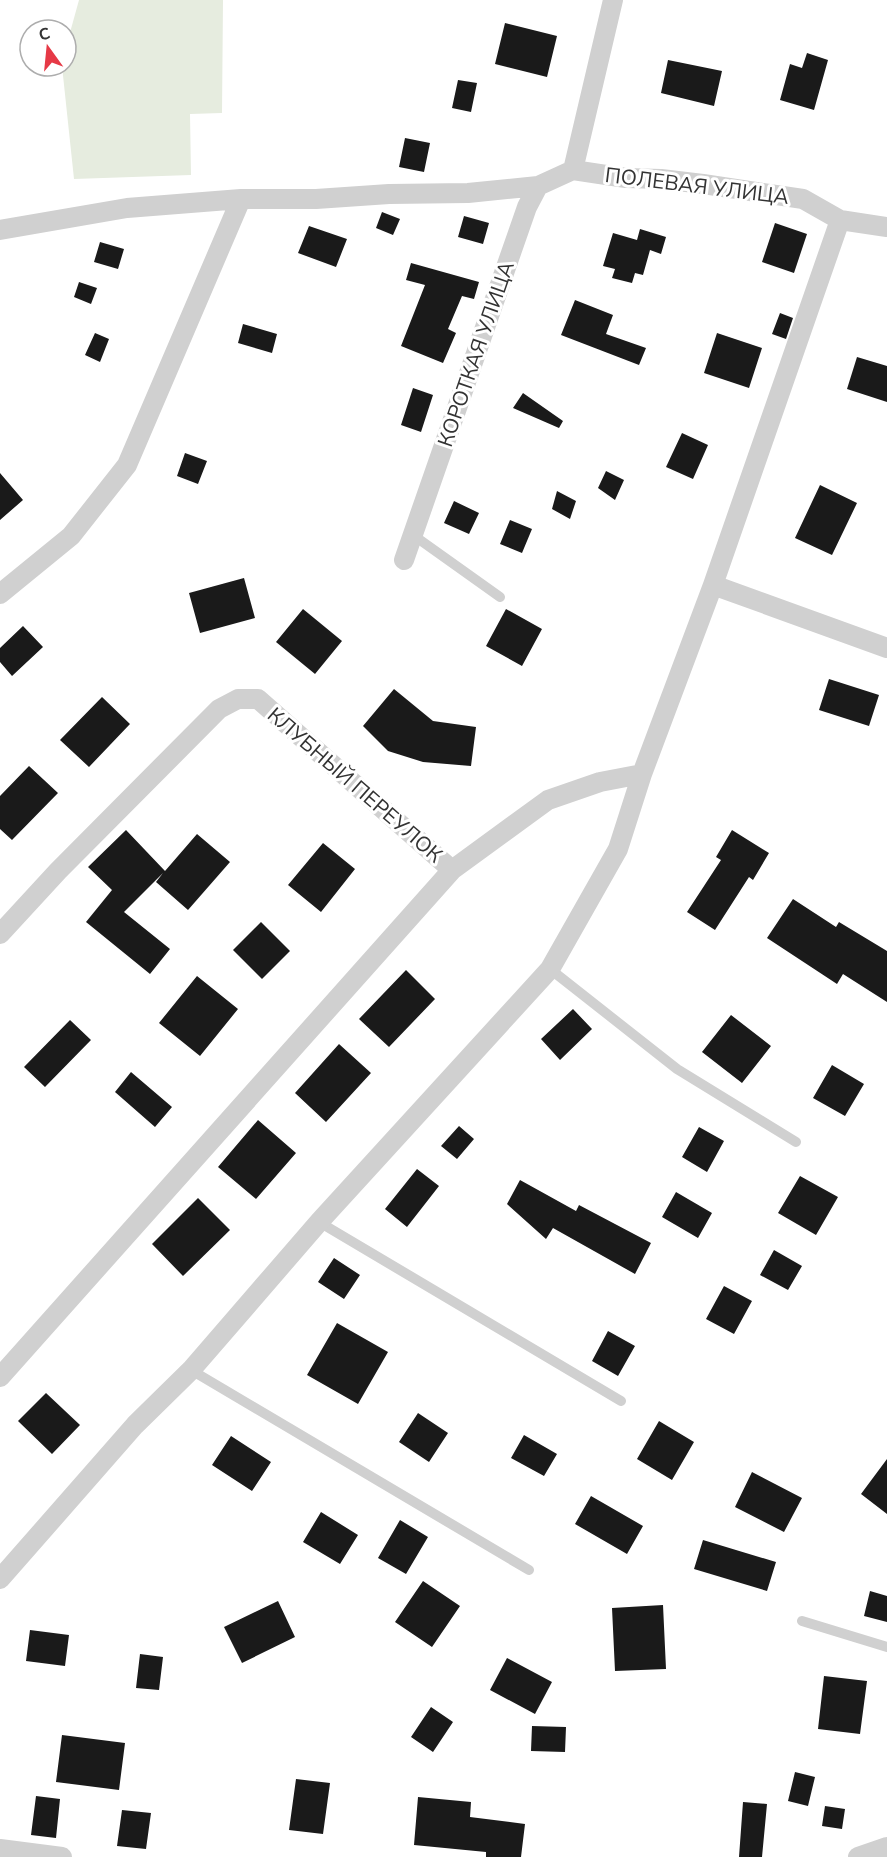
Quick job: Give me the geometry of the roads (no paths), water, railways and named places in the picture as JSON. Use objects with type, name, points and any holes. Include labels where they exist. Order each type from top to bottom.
[{"type":"street","points":[[0,230],[127,208],[241,199],[316,199],[389,194],[468,193],[538,186],[573,171],[613,0]]},
{"type":"street","name":"ПОЛЕВАЯ УЛИЦА","points":[[573,171],[703,184],[803,199],[840,220],[887,227]]},
{"type":"street","name":"КОРОТКАЯ УЛИЦА","points":[[404,560],[526,207],[538,186]]},
{"type":"street","points":[[0,594],[71,536],[127,465],[241,199]]},
{"type":"street","points":[[0,1579],[135,1425],[191,1370],[319,1222],[550,969],[618,849],[642,774],[713,585],[840,220]]},
{"type":"street","points":[[713,585],[887,648]]},
{"type":"street","name":"КЛУБНЫЙ ПЕРЕУЛОК","points":[[0,934],[58,870],[219,709],[238,699],[258,699],[452,870]]},
{"type":"street","points":[[0,1377],[452,870],[548,800],[600,782],[642,774]]},
{"type":"street","points":[[858,1857],[887,1846]]},
{"type":"street","points":[[0,1849],[62,1857]]},
{"type":"lane","points":[[413,535],[500,597]]},
{"type":"lane","points":[[550,969],[677,1069],[796,1143]]},
{"type":"lane","points":[[319,1222],[621,1401]]},
{"type":"lane","points":[[191,1370],[530,1570]]},
{"type":"lane","points":[[802,1621],[887,1647]]}]
